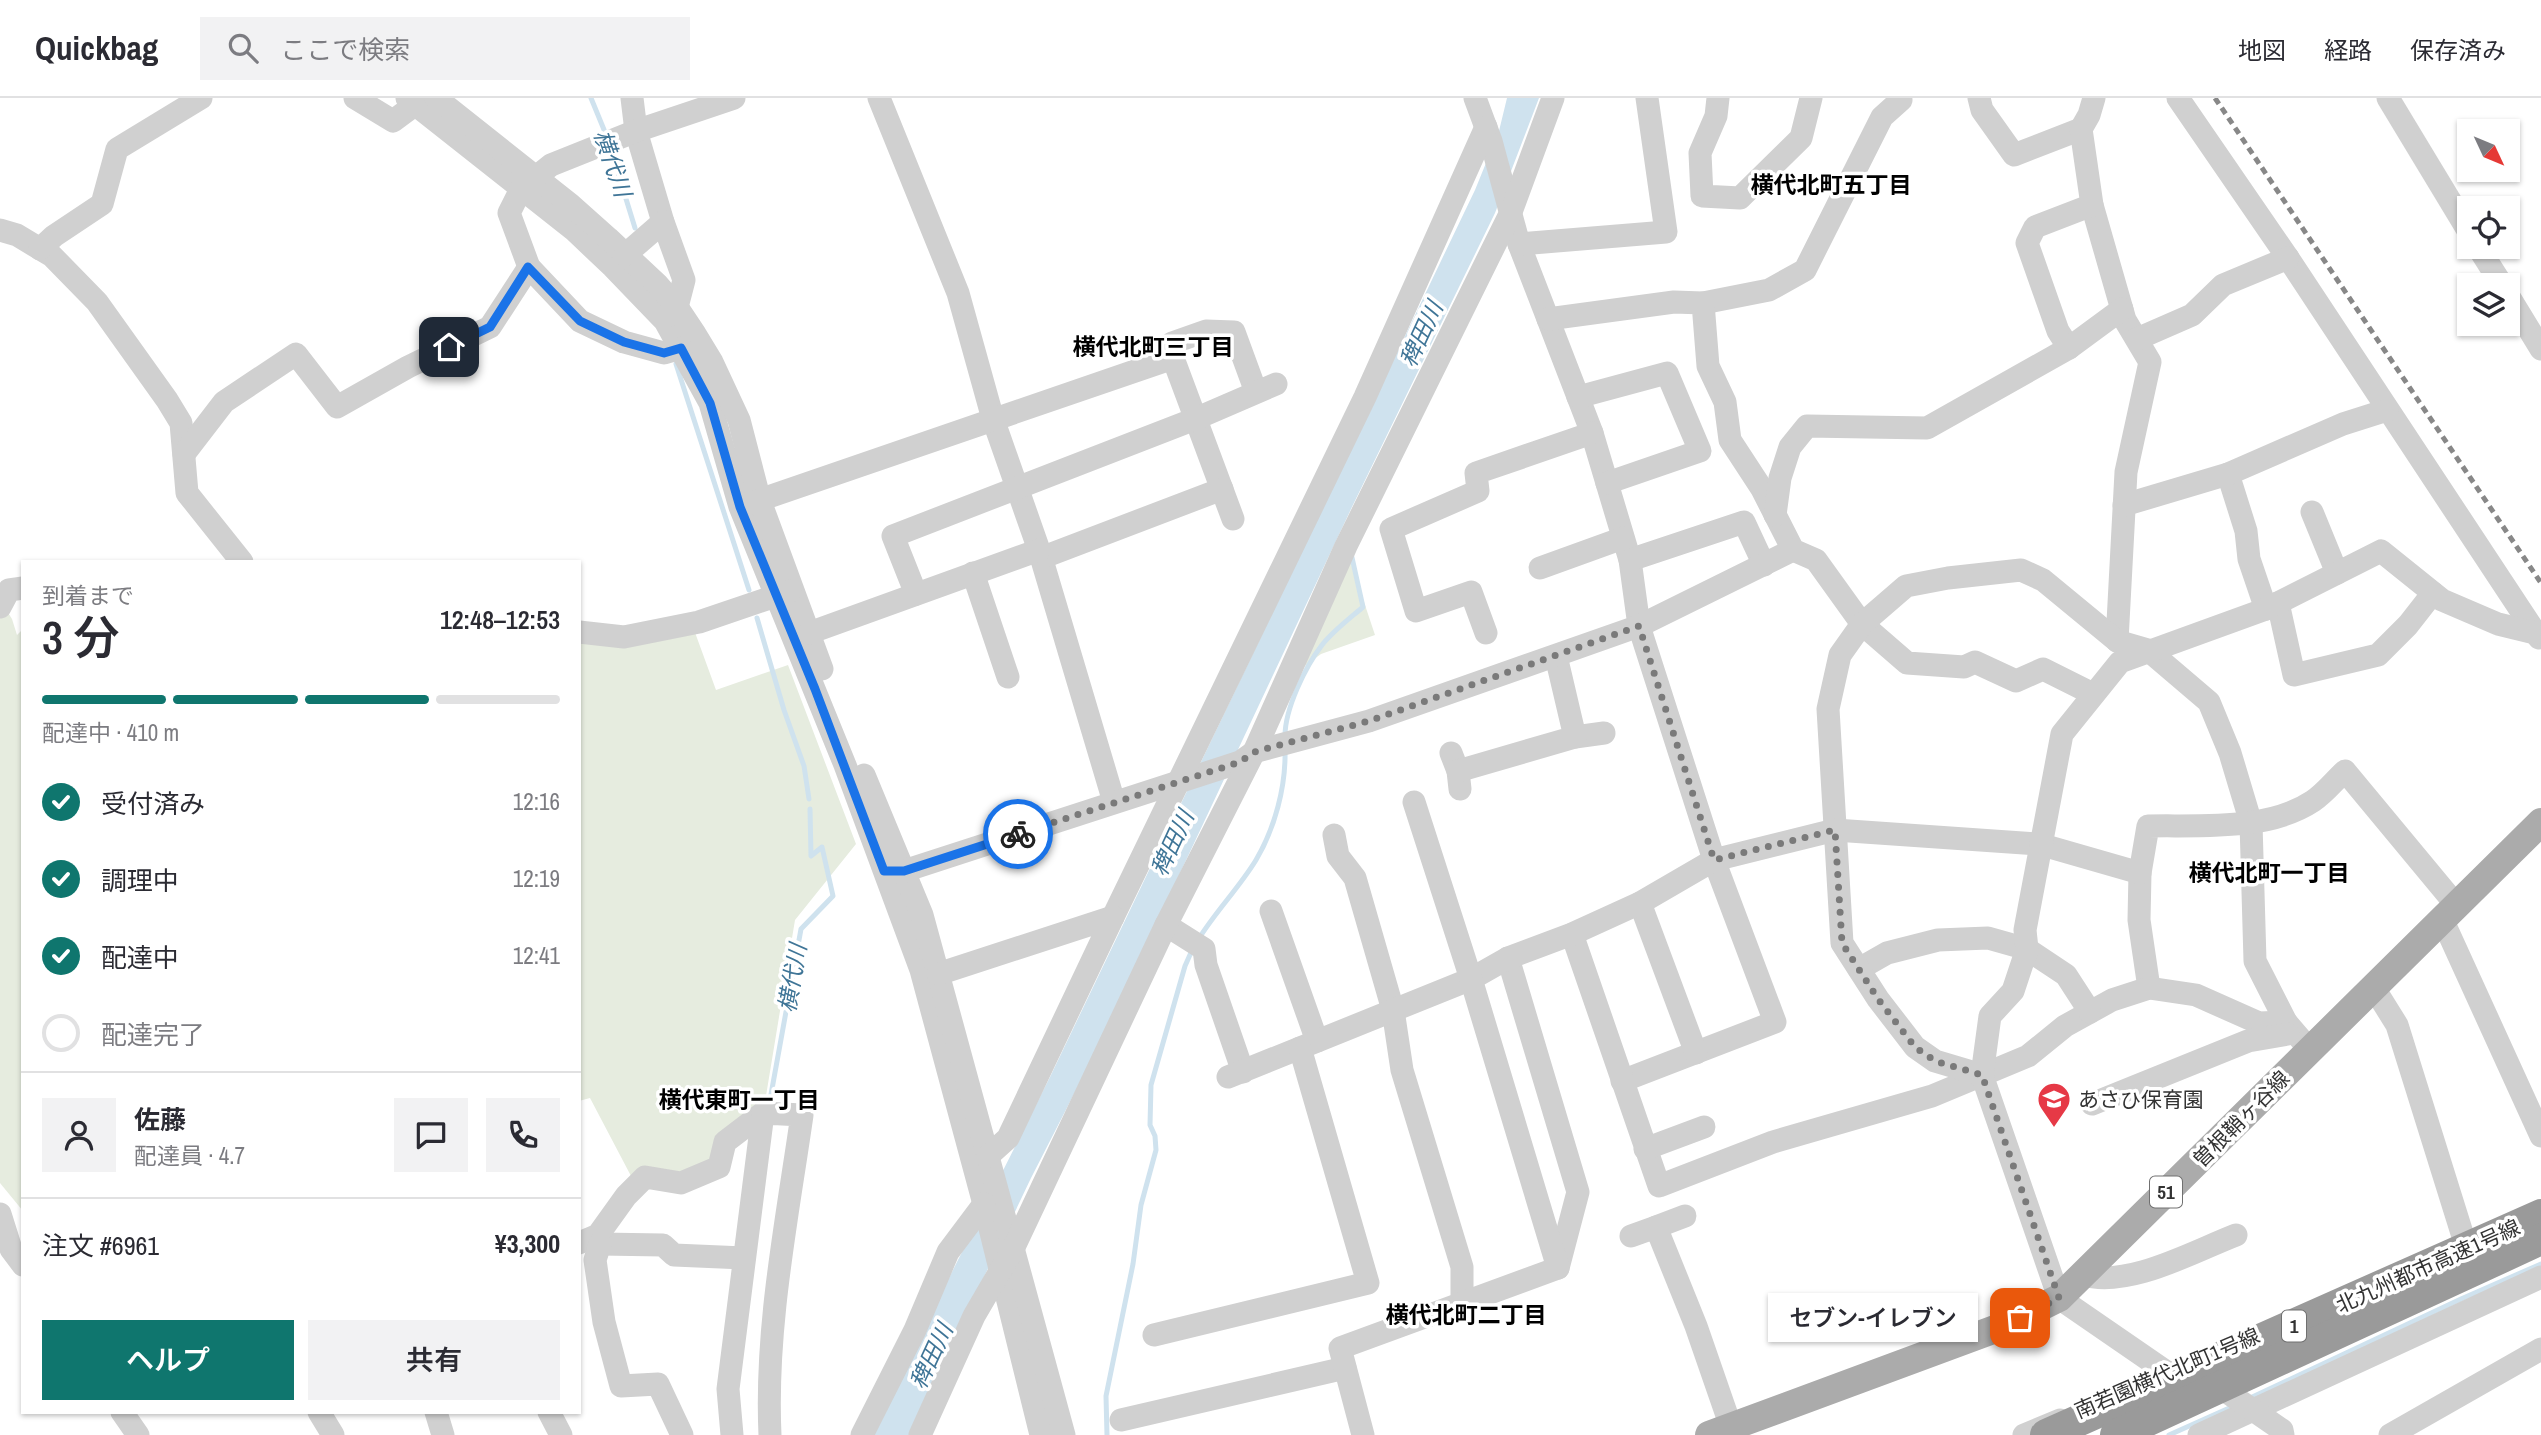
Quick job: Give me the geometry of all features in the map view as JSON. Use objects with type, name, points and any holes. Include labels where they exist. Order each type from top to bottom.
[{"type":"highway","name":"北九州都市高速1号線","points":[[2046,1435],[2541,1213]]},
{"type":"highway","name":"北九州都市高速1号線","points":[[2116,1435],[2541,1239]]},
{"type":"main road","name":"曽根鞘ヶ谷線","points":[[1720,1431],[1998,1328],[2059,1298],[2083,1275],[2297,1035],[2374,988],[2541,822]]},
{"type":"street","points":[[40,249],[54,236],[102,204],[117,149],[201,98]]},
{"type":"street","points":[[355,98],[393,121],[421,100],[528,183],[573,230],[671,314],[712,362],[739,420],[750,504]]},
{"type":"street","points":[[632,98],[618,139],[663,222],[684,280],[671,314]]},
{"type":"street","points":[[681,348],[664,353],[624,342],[580,321],[528,267],[509,213],[528,183],[551,165],[734,98]]},
{"type":"street","points":[[879,98],[958,293],[993,419],[1040,554],[1114,802]]},
{"type":"street","points":[[1475,98],[1489,134],[1519,244],[1592,433],[1626,549],[1639,626],[1714,860],[1776,1022],[1622,1081]]},
{"type":"street","points":[[920,1435],[974,1316],[1006,1267],[1346,546],[1510,207],[1553,98]]},
{"type":"street","points":[[1519,244],[1666,232],[1647,98]]},
{"type":"street","points":[[1718,98],[1716,117],[1700,153],[1702,195],[1740,198],[1801,138],[1811,98]]},
{"type":"street","points":[[1548,319],[1674,302],[1703,303],[1769,290],[1805,270],[1882,117],[1900,98]]},
{"type":"street","points":[[1979,98],[1982,110],[2014,155],[2081,130]]},
{"type":"street","points":[[2094,98],[2081,130],[2092,205],[2125,320],[2150,362],[2126,472],[2117,641]]},
{"type":"street","points":[[2178,98],[2288,258],[2538,637]]},
{"type":"street","points":[[2388,98],[2457,212]]},
{"type":"street","points":[[862,1435],[915,1330],[948,1252],[1008,1138],[1180,782],[1489,134]]},
{"type":"street","points":[[528,183],[571,205],[658,285],[671,314],[681,348],[710,403],[784,593],[815,689],[894,871],[922,915],[1006,1267],[1024,1326],[1064,1435]]},
{"type":"street","points":[[2069,348],[2058,331],[2027,243],[2035,226],[2092,205]]},
{"type":"street","points":[[625,255],[663,222]]},
{"type":"street","points":[[0,230],[17,235],[52,256],[97,302],[181,423],[187,494],[240,560]]},
{"type":"street","points":[[2137,340],[2192,315],[2223,285],[2288,258]]},
{"type":"street","points":[[184,454],[224,401],[296,354],[337,407],[408,367],[490,327],[528,267]]},
{"type":"street","points":[[1703,303],[1708,366],[1725,402],[1730,440],[1762,489],[1793,550],[1816,560],[1863,624],[1906,663],[1964,667],[1975,662],[2016,681],[2043,670],[2093,694]]},
{"type":"street","points":[[1775,515],[1780,478],[1790,447],[1807,426],[1927,428],[2069,348],[2122,309]]},
{"type":"street","points":[[2520,315],[2541,349]]},
{"type":"street","points":[[916,594],[893,536],[1195,419],[1266,388],[1234,332],[1206,331],[1172,343]]},
{"type":"street","points":[[750,504],[1173,358],[1233,519]]},
{"type":"street","points":[[1578,397],[1668,373],[1700,451],[1606,483]]},
{"type":"street","points":[[2124,505],[2228,474],[2343,424],[2387,410]]},
{"type":"street","points":[[1486,633],[1472,592],[1416,611],[1391,529],[1478,491],[1476,473],[1592,433]]},
{"type":"street","points":[[2228,474],[2246,531],[2249,559],[2272,606],[2294,675],[2378,655],[2408,625],[2432,593]]},
{"type":"street","points":[[809,633],[973,573],[1040,554],[1222,489]]},
{"type":"street","points":[[2312,512],[2337,573]]},
{"type":"street","points":[[1540,568],[1744,522],[1764,565]]},
{"type":"street","points":[[894,871],[1180,782],[1247,757],[1369,721],[1556,656],[1639,626],[1793,550]]},
{"type":"street","points":[[2283,1435],[2282,1430],[2224,1390],[2168,1373],[2059,1298],[1982,1075],[1990,1016],[2013,991],[2026,949],[2025,930],[2039,844],[2062,734],[2120,662],[2272,606],[2381,551],[2442,600],[2498,624],[2538,637]]},
{"type":"street","points":[[1982,1075],[1935,1061],[1915,1047],[1842,943],[1828,709],[1840,655],[1863,624],[1906,586],[1948,578],[2021,570],[2043,580],[2117,641],[2148,650],[2209,702],[2230,753],[2251,823],[2255,961],[2297,1035]]},
{"type":"street","points":[[973,573],[1008,677]]},
{"type":"street","points":[[0,607],[9,590],[21,588]]},
{"type":"street","points":[[581,632],[624,637],[698,622],[784,593]]},
{"type":"street","points":[[784,593],[809,633],[894,871],[921,970],[986,1182]]},
{"type":"street","points":[[1556,656],[1574,737]]},
{"type":"street","points":[[1456,771],[1574,737],[1604,733]]},
{"type":"street","points":[[2149,988],[2139,920],[2140,873],[2148,826],[2251,823],[2277,817],[2313,801],[2345,771],[2450,914],[2541,1136]]},
{"type":"street","points":[[1414,802],[1559,1268]]},
{"type":"street","points":[[1166,925],[1204,949],[1236,1074],[1471,979],[1508,958],[1572,934],[1640,903],[1714,860],[1835,830],[2039,844],[2140,873]]},
{"type":"street","points":[[1334,835],[1338,856],[1355,878],[1393,1010],[1402,1070],[1462,1267],[1462,1303]]},
{"type":"street","points":[[1640,903],[1696,1053]]},
{"type":"street","points":[[1154,1335],[1368,1283],[1309,1045],[1271,911]]},
{"type":"street","points":[[938,974],[1113,917]]},
{"type":"street","points":[[1572,934],[1659,1186],[1773,1142],[1932,1096],[2028,1056],[2065,1026],[2112,1000],[2149,988],[2196,995],[2259,1023],[2297,1035]]},
{"type":"street","points":[[1858,969],[1887,953],[1938,940],[1988,938],[2026,949],[2066,975],[2090,1012]]},
{"type":"street","points":[[1508,958],[1578,1192],[1559,1268]]},
{"type":"street","points":[[2374,988],[2397,1025],[2466,1246]]},
{"type":"street","points":[[2092,1104],[2248,1041],[2297,1035]]},
{"type":"street","points":[[732,1435],[728,1390],[763,1113]]},
{"type":"street","points":[[682,1435],[658,1384],[621,1386],[604,1322],[592,1241],[626,1196],[645,1177],[681,1183],[719,1167],[724,1142],[763,1113],[802,1115],[775,1306],[768,1388],[770,1435]]},
{"type":"street","points":[[1645,1149],[1704,1127]]},
{"type":"street","name":"南若園横代北町1号線","points":[[2024,1435],[2541,1213]]},
{"type":"street","points":[[0,1214],[11,1249],[21,1262]]},
{"type":"street","points":[[1631,1236],[1685,1216]]},
{"type":"street","points":[[1656,1227],[1696,1326],[1720,1431]]},
{"type":"street","points":[[2083,1275],[2098,1279],[2139,1273],[2236,1235]]},
{"type":"street","points":[[592,1241],[663,1245],[674,1255],[744,1258]]},
{"type":"street","name":"南若園横代北町1号線","points":[[2126,1435],[2541,1246]]},
{"type":"street","points":[[1363,1435],[1340,1348],[1559,1268]]},
{"type":"street","points":[[2199,1435],[2541,1278]]},
{"type":"street","points":[[1024,1326],[1041,1435]]},
{"type":"street","points":[[2390,1435],[2541,1349]]},
{"type":"street","points":[[1121,1420],[1345,1368]]},
{"type":"street","points":[[320,1414],[333,1435]]},
{"type":"street","points":[[437,1414],[443,1435]]},
{"type":"street","points":[[550,1414],[561,1435]]},
{"type":"shaded area","points":[[1347,551],[1375,635],[1321,654],[1298,671]]},
{"type":"shaded area","points":[[0,600],[12,619],[17,635],[21,631],[21,1209],[0,1183]]},
{"type":"shaded area","points":[[693,627],[716,690],[788,665],[856,844],[795,920],[764,1108],[716,1162],[682,1178],[631,1176],[590,1098],[581,1100],[581,636]]},
{"type":"water","name":"稗田川","points":[[1507,98],[1539,98],[1495,213],[1351,509],[1142,954],[1031,1178],[909,1435],[870,1435],[1050,1077],[1475,190],[1499,131]]},
{"type":"waterway","name":"横代川","points":[[591,98],[607,137]]},
{"type":"waterway","name":"横代川","points":[[610,147],[635,228]]},
{"type":"waterway","name":"横代川","points":[[676,364],[749,590]]},
{"type":"waterway","points":[[1285,736],[1292,701],[1309,665],[1326,640],[1363,607],[1351,553]]},
{"type":"waterway","name":"横代川","points":[[757,618],[784,710],[804,766],[809,799]]},
{"type":"waterway","points":[[1198,940],[1263,848],[1274,821],[1281,792],[1285,750]]},
{"type":"waterway","name":"横代川","points":[[770,1100],[801,929],[833,896],[822,847],[811,856],[810,809]]},
{"type":"waterway","points":[[1107,1435],[1106,1396],[1133,1264],[1141,1205],[1156,1150],[1155,1136],[1150,1125],[1151,1085],[1185,966],[1193,948]]},
{"type":"waterway","points":[[2248,1399],[2541,1264]]},
{"type":"waterway","points":[[2169,1435],[2236,1405]]},
{"type":"railway","points":[[2215,98],[2541,583]]},
{"type":"way so far","points":[[1018,834],[1240,762],[1254,752],[1369,721],[1639,626],[1714,860],[1835,830],[1842,943],[1878,999],[1915,1047],[1935,1061],[1982,1075],[2059,1298],[2020,1318]]},
{"type":"place","name":"あさひ保育園","points":[[2054,1129]]},
{"type":"place","name":"セブン-イレブン","points":[[2020,1318]]},
{"type":"district","name":"横代北町五丁目","points":[[1831,184]]},
{"type":"district","name":"横代北町三丁目","points":[[1153,346]]},
{"type":"district","name":"横代北町一丁目","points":[[2269,872]]},
{"type":"district","name":"横代東町一丁目","points":[[739,1099]]},
{"type":"district","name":"横代北町二丁目","points":[[1466,1314]]},
{"type":"route","points":[[449,347],[490,327],[528,267],[580,321],[624,342],[664,353],[681,348],[710,403],[740,507],[815,689],[884,871],[904,871],[1018,834]]}]
